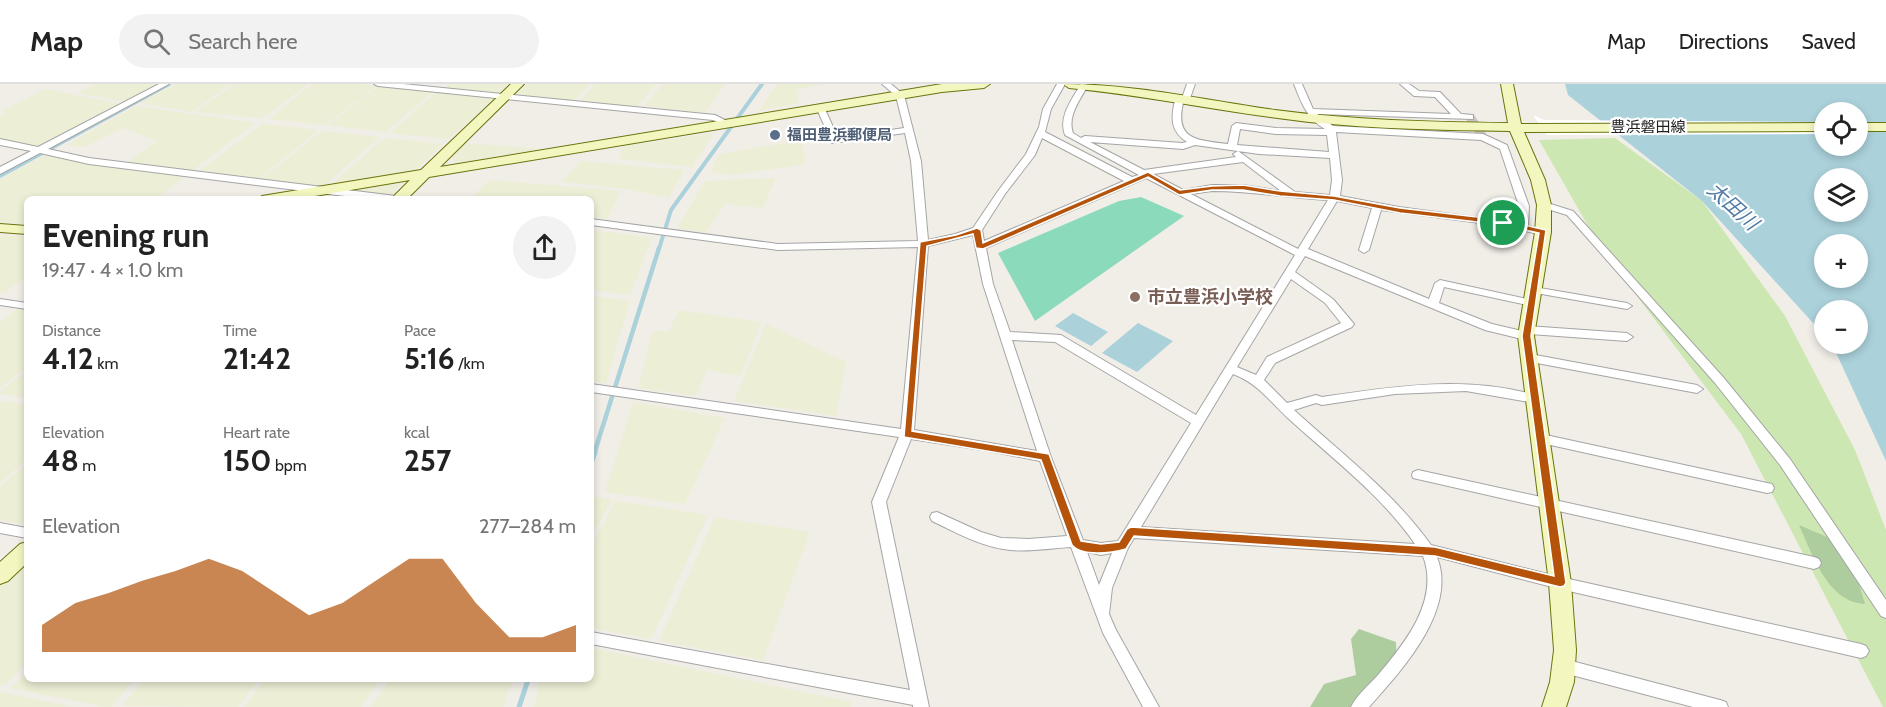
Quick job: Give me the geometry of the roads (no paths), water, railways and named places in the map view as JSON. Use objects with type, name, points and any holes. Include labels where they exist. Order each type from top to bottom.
[{"type":"street","points":[[0,171],[165,84]]},
{"type":"street","points":[[378,84],[715,118],[729,124]]},
{"type":"street","points":[[401,196],[518,84]]},
{"type":"street","points":[[594,639],[920,703],[879,502],[907,434],[922,244],[916,161],[900,95],[886,84]]},
{"type":"street","points":[[286,196],[900,95],[984,84]]},
{"type":"street","points":[[594,222],[778,247],[922,244],[958,237],[977,230],[1030,155],[1047,109],[1061,84]]},
{"type":"street","name":"豊浜磐田線","points":[[1069,84],[1099,85],[1182,100],[1402,124],[1515,127],[1814,127]]},
{"type":"street","points":[[1191,84],[1175,116],[1176,126],[1184,138],[1194,142],[1259,151],[1334,155]]},
{"type":"street","points":[[1103,616],[1105,588],[1122,546],[1334,198],[1337,180],[1331,131],[1313,115],[1298,84]]},
{"type":"street","points":[[1404,84],[1417,94],[1437,94],[1459,117]]},
{"type":"street","points":[[1508,84],[1515,127],[1538,180],[1544,206],[1543,232],[1527,333],[1560,583],[1565,650],[1563,674],[1554,707]]},
{"type":"street","points":[[1084,85],[1067,119],[1066,129],[1069,135],[1147,173],[1179,193],[1302,253],[1489,327],[1527,333],[1627,337]]},
{"type":"street","points":[[821,109],[836,141],[909,130]]},
{"type":"street","points":[[1313,115],[1470,117]]},
{"type":"street","points":[[1231,147],[1236,126],[1276,131],[1483,137],[1504,147],[1524,206],[1523,227]]},
{"type":"street","points":[[1868,127],[1886,128]]},
{"type":"street","points":[[1040,133],[1132,182]]},
{"type":"street","points":[[1077,138],[1182,146],[1194,142]]},
{"type":"street","points":[[0,142],[89,161],[373,196]]},
{"type":"street","points":[[1231,147],[1243,159],[1292,195]]},
{"type":"street","points":[[980,248],[1132,182],[1147,173],[1243,159]]},
{"type":"street","points":[[1179,193],[1212,188],[1243,188],[1334,198],[1543,232]]},
{"type":"street","points":[[1364,250],[1377,206]]},
{"type":"street","points":[[1544,206],[1570,213],[1719,380],[1785,462],[1886,612]]},
{"type":"street","points":[[0,228],[24,230]]},
{"type":"street","points":[[977,230],[988,284],[1076,543],[1110,633],[1151,707]]},
{"type":"street","points":[[1258,381],[1271,360],[1348,324],[1339,310],[1317,290],[1289,273]]},
{"type":"street","points":[[1433,304],[1440,283],[1533,297],[1627,306]]},
{"type":"street","points":[[0,302],[24,306]]},
{"type":"street","points":[[1005,336],[1057,338],[1198,422]]},
{"type":"street","points":[[1530,358],[1697,389]]},
{"type":"street","points":[[1230,369],[1258,381],[1284,408],[1401,514],[1427,550],[1434,566],[1428,618],[1397,664],[1359,707]]},
{"type":"street","points":[[1284,408],[1316,399],[1395,390],[1466,387],[1535,399]]},
{"type":"street","points":[[594,388],[907,434],[1046,457]]},
{"type":"street","points":[[1541,439],[1767,488]]},
{"type":"street","points":[[1418,475],[1814,563]]},
{"type":"street","points":[[937,518],[1002,544],[1076,543],[1101,549],[1122,546]]},
{"type":"street","points":[[0,528],[24,532]]},
{"type":"street","points":[[1131,532],[1427,550],[1560,583],[1861,651]]},
{"type":"street","points":[[0,576],[24,553]]},
{"type":"street","points":[[1563,674],[1570,707]]},
{"type":"street","points":[[1563,674],[1720,707]]},
{"type":"water","name":"太田川","points":[[1565,84],[1886,84],[1886,461],[1837,354],[1868,354],[1868,300],[1814,300],[1814,324],[1702,201],[1568,95]]},
{"type":"water","points":[[1073,313],[1108,332],[1091,346],[1055,326]]},
{"type":"water","points":[[1138,323],[1173,341],[1137,372],[1102,353]]},
{"type":"waterway","points":[[0,176],[169,84]]},
{"type":"waterway","points":[[659,249],[671,210],[762,84]]},
{"type":"waterway","points":[[594,454],[659,248]]},
{"type":"waterway","points":[[519,707],[527,682]]},
{"type":"tunnel","points":[[1470,117],[1483,137]]},
{"type":"place","name":"福田豊浜郵便局","points":[[775,135]]},
{"type":"place","name":"市立豊浜小学校","points":[[1135,297]]}]
